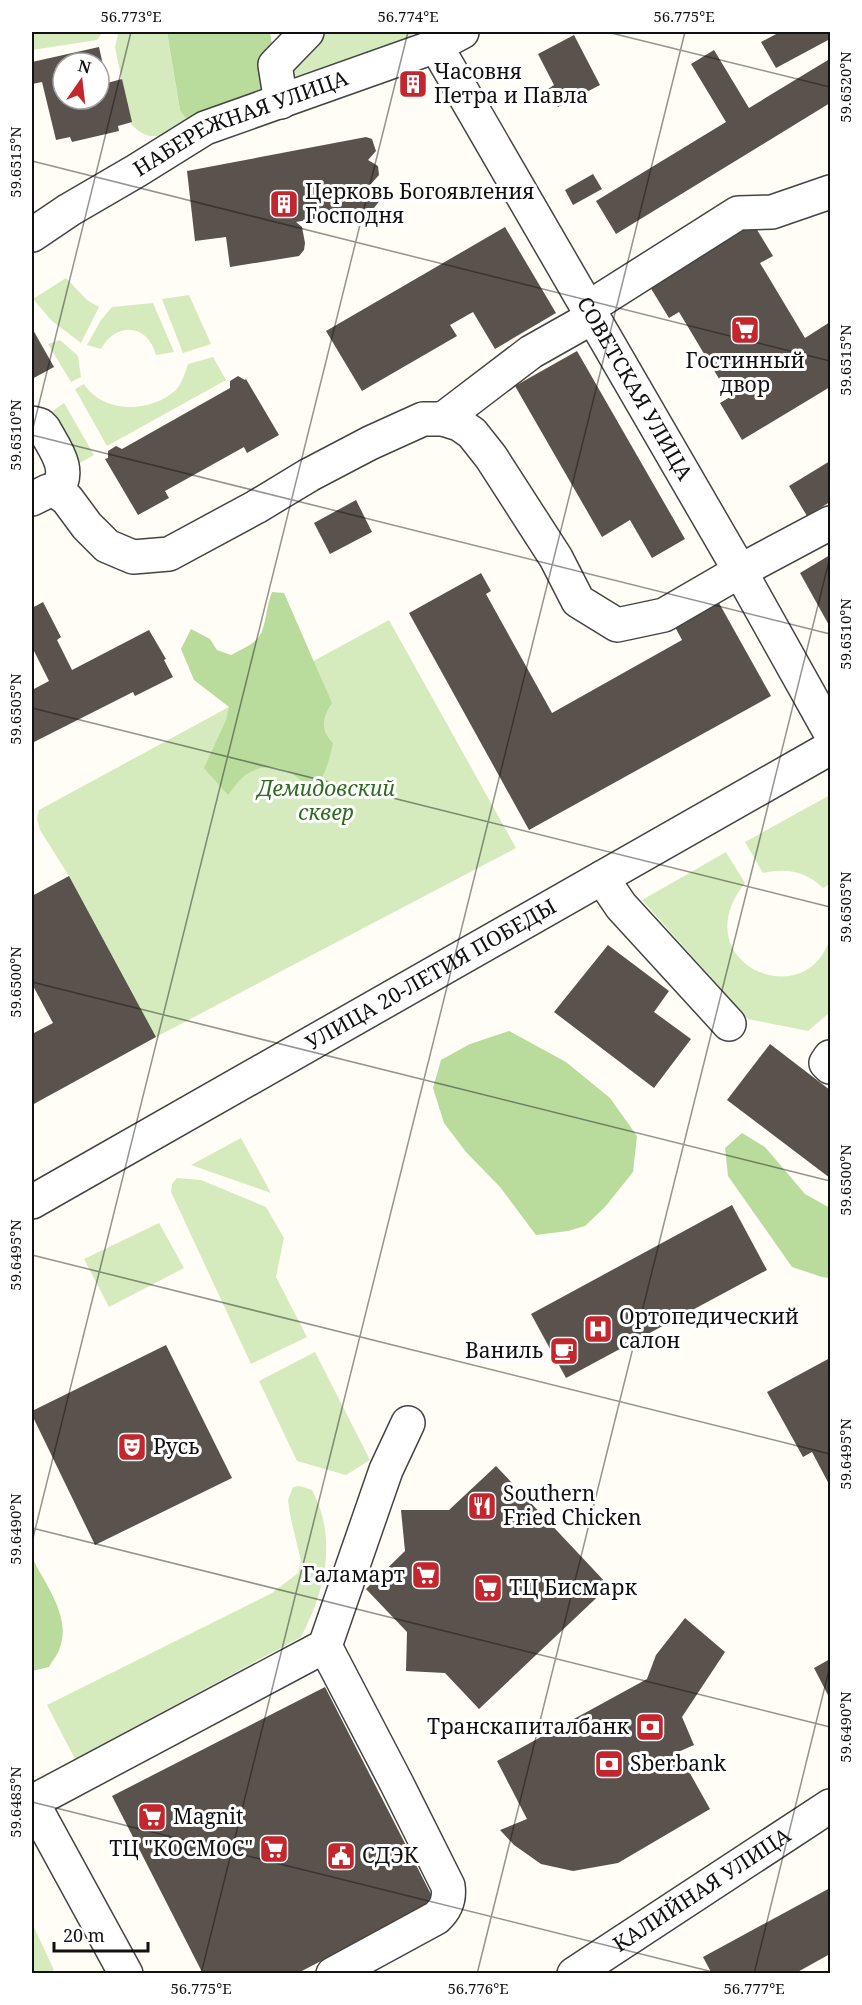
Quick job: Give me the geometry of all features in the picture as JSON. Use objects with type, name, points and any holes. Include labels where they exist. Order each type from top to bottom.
[{"type":"street","points":[[281,102],[275,65],[308,32]]},
{"type":"street","name":"НАБЕРЕЖНАЯ УЛИЦА","points":[[32,235],[205,128],[449,39]]},
{"type":"street","name":"СОВЕТСКАЯ УЛИЦА","points":[[449,39],[591,313],[831,732]]},
{"type":"street","points":[[443,419],[531,352],[738,213],[772,212],[831,192]]},
{"type":"street","points":[[44,495],[67,499],[87,526],[107,546],[133,557],[169,554],[370,443],[423,419],[443,419],[459,424],[472,433],[491,458],[556,558],[578,601],[618,625],[664,615],[740,571],[831,523]]},
{"type":"street","points":[[32,423],[44,429],[64,470],[61,485],[44,495]]},
{"type":"street","name":"УЛИЦА 20-ЛЕТИЯ ПОБЕДЫ","points":[[32,1202],[831,748]]},
{"type":"street","points":[[602,878],[621,906],[729,1024]]},
{"type":"street","points":[[831,1057],[826,1063],[831,1067]]},
{"type":"street","points":[[126,1974],[32,1802],[325,1646],[386,1470],[408,1423]]},
{"type":"street","points":[[325,1646],[398,1784],[448,1886],[449,1895],[443,1912],[436,1918],[333,1974]]},
{"type":"street","name":"КАЛИЙНАЯ УЛИЦА","points":[[588,1970],[831,1806]]},
{"type":"green space","points":[[32,32],[103,32],[97,40],[32,50]]},
{"type":"green space","points":[[112,32],[167,32],[180,110],[192,121],[160,136],[146,135],[131,124],[115,47],[118,35]]},
{"type":"green space","points":[[167,32],[270,32],[280,94],[192,121],[180,110]]},
{"type":"green space","points":[[323,32],[414,32],[394,55],[287,92],[284,74]]},
{"type":"green space","points":[[66,278],[87,300],[99,307],[81,343],[52,321],[33,299]]},
{"type":"green space","points":[[189,295],[211,344],[183,353],[162,299]]},
{"type":"green space","points":[[153,303],[174,352],[156,355],[146,337],[131,330],[123,330],[115,334],[101,349],[87,345],[101,320],[112,307]]},
{"type":"green space","points":[[60,340],[78,356],[81,377],[71,382],[48,344]]},
{"type":"green space","points":[[213,357],[226,380],[107,446],[75,389],[84,384],[92,394],[115,405],[128,407],[154,403],[166,398],[176,390],[188,364]]},
{"type":"green space","points":[[64,403],[94,455],[78,464],[48,414]]},
{"type":"green space","points":[[272,592],[284,593],[332,703],[324,719],[324,729],[333,743],[330,757],[320,782],[312,793],[299,778],[291,773],[275,767],[266,767],[256,769],[244,776],[228,795],[204,768],[226,720],[229,707],[194,680],[181,649],[191,629],[210,639],[217,650],[231,655],[249,645],[262,631]]},
{"type":"green space","name":"Демидовский сквер","points":[[389,620],[516,848],[156,1037],[69,876],[40,830],[37,819],[39,810]]},
{"type":"green space","points":[[830,795],[830,884],[823,888],[795,872],[763,873],[745,842]]},
{"type":"green space","points":[[726,852],[745,883],[730,911],[728,936],[738,956],[755,970],[776,976],[798,974],[817,962],[830,938],[830,1012],[808,1031],[748,1019],[642,900]]},
{"type":"green space","points":[[509,1031],[566,1062],[610,1098],[637,1136],[633,1172],[605,1207],[585,1226],[568,1231],[536,1235],[500,1187],[466,1152],[444,1123],[433,1088],[441,1060],[470,1044]]},
{"type":"green space","points":[[742,1133],[765,1147],[805,1194],[830,1208],[830,1278],[792,1267],[728,1176],[725,1148]]},
{"type":"green space","points":[[241,1138],[271,1193],[191,1165]]},
{"type":"green space","points":[[177,1178],[201,1180],[266,1207],[284,1238],[276,1277],[307,1337],[251,1364],[171,1192],[172,1184]]},
{"type":"green space","points":[[159,1223],[184,1268],[109,1307],[84,1259]]},
{"type":"green space","points":[[315,1352],[370,1460],[346,1475],[297,1461],[259,1381]]},
{"type":"green space","points":[[300,1486],[312,1490],[320,1508],[325,1527],[326,1546],[322,1583],[301,1637],[75,1759],[47,1705],[272,1593],[298,1573],[301,1561],[288,1500],[293,1487]]},
{"type":"green space","points":[[32,1557],[56,1602],[63,1626],[59,1650],[49,1667],[32,1671]]},
{"type":"green space","points":[[32,1923],[54,1970],[47,1973],[32,1973]]},
{"type":"building","points":[[780,32],[830,32],[830,39],[776,68],[761,42]]},
{"type":"building","points":[[574,35],[600,85],[558,107],[548,89],[554,85],[538,54]]},
{"type":"building","points":[[99,47],[100,51],[81,51]]},
{"type":"building","points":[[714,50],[749,108],[828,60],[830,103],[616,234],[596,201],[726,122],[691,64]]},
{"type":"building","points":[[51,58],[51,111],[111,111],[111,82],[122,79],[132,122],[118,126],[119,131],[72,142],[70,137],[56,140],[42,82],[32,84],[32,62]]},
{"type":"building","name":"Часовня Петра и Павла","points":[[417,73],[424,88],[408,94],[402,79]]},
{"type":"building","name":"Церковь Богоявления Господня","points":[[366,137],[372,139],[376,151],[368,160],[378,166],[379,175],[371,184],[380,189],[381,199],[374,208],[296,222],[302,227],[305,243],[304,250],[299,256],[230,267],[226,237],[195,241],[187,171]]},
{"type":"building","points":[[593,174],[602,189],[573,205],[565,190]]},
{"type":"building","name":"Гостинный двор","points":[[751,220],[773,256],[760,263],[805,338],[830,322],[830,387],[742,440],[720,403],[730,397],[679,312],[669,318],[647,282]]},
{"type":"building","points":[[505,227],[556,313],[495,349],[473,312],[450,325],[457,336],[362,391],[326,331]]},
{"type":"building","points":[[32,328],[54,367],[32,379]]},
{"type":"building","points":[[577,351],[685,539],[652,558],[630,520],[602,537],[515,386]]},
{"type":"building","points":[[238,376],[246,379],[279,435],[247,453],[244,447],[165,491],[169,498],[138,515],[105,459],[108,458],[108,451],[116,446],[122,449],[230,388],[230,381]]},
{"type":"building","points":[[830,461],[830,502],[807,516],[789,486]]},
{"type":"building","points":[[356,500],[372,532],[330,554],[314,523]]},
{"type":"building","points":[[830,555],[830,627],[800,573]]},
{"type":"building","points":[[481,573],[491,591],[486,594],[552,713],[682,640],[675,627],[719,603],[771,696],[529,830],[409,613]]},
{"type":"building","points":[[43,602],[61,637],[57,640],[72,670],[149,630],[166,659],[164,660],[173,677],[135,696],[133,692],[32,743],[32,690],[49,681],[34,651],[32,653],[32,608]]},
{"type":"building","points":[[69,876],[156,1037],[32,1105],[32,1034],[53,1023],[32,984],[32,896]]},
{"type":"building","points":[[608,945],[669,991],[654,1012],[691,1039],[654,1088],[554,1012]]},
{"type":"building","points":[[770,1044],[830,1090],[830,1178],[727,1100]]},
{"type":"building","points":[[732,1205],[767,1270],[566,1378],[531,1314]]},
{"type":"building","name":"Русь","points":[[166,1345],[232,1478],[95,1545],[32,1411]]},
{"type":"building","points":[[830,1358],[830,1486],[812,1452],[803,1457],[767,1392]]},
{"type":"building","name":"ТЦ Бисмарк","points":[[496,1466],[609,1586],[479,1709],[445,1673],[406,1671],[407,1632],[366,1589],[405,1551],[401,1510],[449,1510]]},
{"type":"building","points":[[685,1618],[725,1652],[682,1717],[694,1745],[678,1752],[710,1809],[618,1863],[573,1871],[541,1864],[514,1845],[500,1830],[527,1819],[497,1761],[647,1679],[656,1655]]},
{"type":"building","points":[[830,1659],[830,1699],[814,1668]]},
{"type":"building","name":"ТЦ \"КОСМОС\"","points":[[325,1687],[435,1902],[296,1974],[203,1974],[112,1796]]},
{"type":"building","points":[[830,1888],[830,1954],[794,1974],[712,1974],[703,1957]]},
{"type":"place","name":"Часовня Петра и Павла","points":[[413,84]]},
{"type":"place","name":"Церковь Богоявления Господня","points":[[284,204]]},
{"type":"place","name":"Гостинный двор","points":[[745,330]]},
{"type":"place","name":"Ортопедический салон","points":[[598,1329]]},
{"type":"place","name":"Ваниль","points":[[564,1351]]},
{"type":"place","name":"Русь","points":[[132,1447]]},
{"type":"place","name":"Southern Fried Chicken","points":[[482,1506]]},
{"type":"place","name":"Галамарт","points":[[426,1575]]},
{"type":"place","name":"ТЦ Бисмарк","points":[[488,1588]]},
{"type":"place","name":"Транскапиталбанк","points":[[650,1727]]},
{"type":"place","name":"Sberbank","points":[[609,1764]]},
{"type":"place","name":"Magnit","points":[[152,1817]]},
{"type":"place","name":"ТЦ \"КОСМОС\"","points":[[274,1849]]},
{"type":"place","name":"СДЭК","points":[[341,1856]]}]
